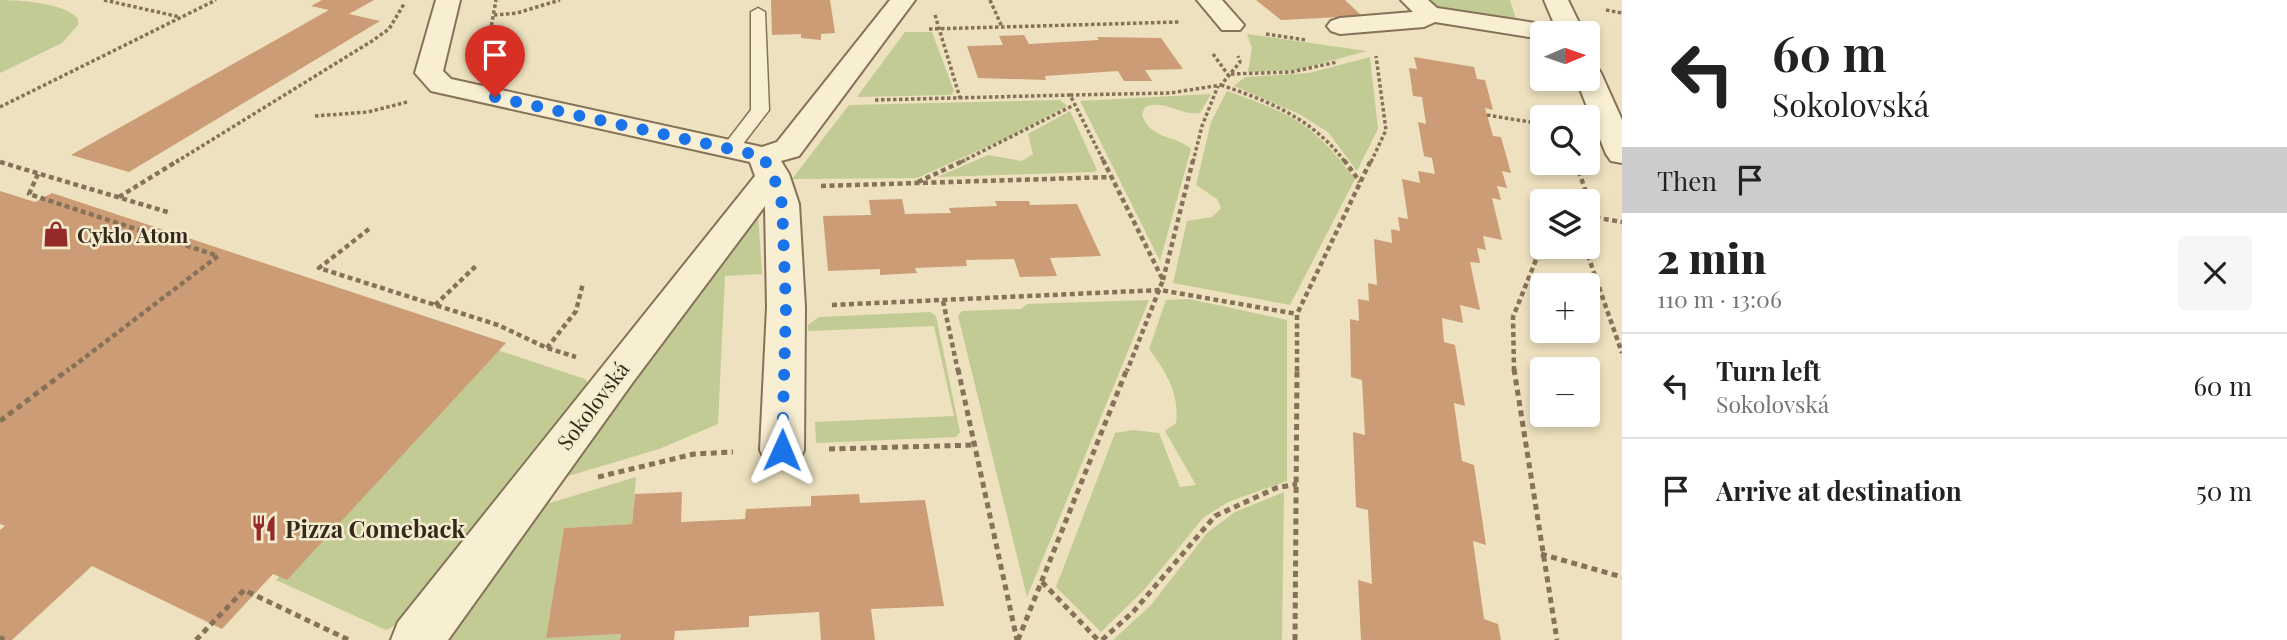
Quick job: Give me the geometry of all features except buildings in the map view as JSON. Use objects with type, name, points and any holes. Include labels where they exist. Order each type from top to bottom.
[{"type":"street","points":[[448,0],[429,73],[441,85],[761,167],[782,204],[786,307],[782,450]]},
{"type":"street","name":"Sokolovská","points":[[417,640],[618,371],[761,167],[788,149],[903,0]]},
{"type":"street","points":[[1209,0],[1232,27]]},
{"type":"street","points":[[1556,0],[1565,21]]},
{"type":"street","points":[[1340,26],[1424,19],[1422,7],[1530,28]]},
{"type":"street","points":[[1595,91],[1622,154]]},
{"type":"lane","points":[[758,12],[761,167]]},
{"type":"path","points":[[104,0],[181,17]]},
{"type":"path","points":[[0,107],[216,0]]},
{"type":"path","points":[[119,197],[389,29],[405,0]]},
{"type":"path","points":[[494,15],[517,13],[560,0]]},
{"type":"path","points":[[990,0],[1002,27]]},
{"type":"path","points":[[1606,10],[1622,13]]},
{"type":"path","points":[[934,12],[960,98]]},
{"type":"path","points":[[928,29],[1190,21]]},
{"type":"path","points":[[1017,640],[1160,290],[1202,126],[1220,86],[1240,62],[1232,27],[1310,40]]},
{"type":"path","points":[[1295,640],[1297,314],[1386,130],[1375,50],[1368,53]]},
{"type":"path","points":[[1213,54],[1230,75]]},
{"type":"path","points":[[1230,75],[1291,72],[1340,62]]},
{"type":"path","points":[[825,102],[1170,93],[1220,86],[1257,98],[1314,127],[1331,144],[1360,182]]},
{"type":"path","points":[[1070,95],[1163,280]]},
{"type":"path","points":[[315,116],[368,112],[413,101]]},
{"type":"path","points":[[916,183],[1013,138],[1074,104]]},
{"type":"path","points":[[1487,115],[1530,122]]},
{"type":"path","points":[[2,164],[171,213]]},
{"type":"path","points":[[761,167],[916,183],[1111,177]]},
{"type":"path","points":[[0,421],[218,256],[29,194],[38,174]]},
{"type":"path","points":[[1600,218],[1622,222]]},
{"type":"path","points":[[369,229],[319,268],[498,325],[547,348],[572,356]]},
{"type":"path","points":[[1536,259],[1513,317],[1514,382],[1557,640]]},
{"type":"path","points":[[1589,259],[1622,353]]},
{"type":"path","points":[[434,306],[478,264]]},
{"type":"path","points":[[547,348],[576,311],[583,283]]},
{"type":"path","points":[[786,307],[1160,290],[1297,314]]},
{"type":"path","points":[[943,301],[1017,640]]},
{"type":"path","points":[[1042,582],[1100,640],[1133,612],[1215,516],[1276,488],[1297,484]]},
{"type":"path","points":[[1541,554],[1622,577]]},
{"type":"path","points":[[196,640],[244,590],[349,640]]},
{"type":"green space","points":[[0,0],[30,2],[64,9],[78,19],[78,25],[62,43],[0,73]]},
{"type":"green space","points":[[1421,0],[1510,0],[1517,22],[1441,9]]},
{"type":"green space","points":[[905,32],[932,32],[954,91],[951,95],[857,97]]},
{"type":"green space","points":[[1247,34],[1367,51],[1297,70],[1248,72],[1252,48]]},
{"type":"green space","points":[[1370,57],[1378,129],[1357,171],[1328,132],[1299,114],[1234,86],[1245,77],[1309,73]]},
{"type":"green space","points":[[1227,91],[1285,114],[1300,123],[1326,145],[1355,179],[1290,305],[1173,283],[1187,221],[1212,217],[1221,208],[1217,199],[1196,185],[1211,122]]},
{"type":"green space","points":[[1211,94],[1200,113],[1152,105],[1145,107],[1142,114],[1145,122],[1156,133],[1191,149],[1160,261],[1080,101]]},
{"type":"green space","points":[[1060,100],[1067,106],[1009,137],[917,178],[792,179],[849,105]]},
{"type":"green space","points":[[1070,111],[1097,170],[1094,172],[937,177],[988,155],[1022,161],[1033,154],[1028,134]]},
{"type":"green space","points":[[758,213],[762,274],[725,276],[718,424],[659,449],[565,477]]},
{"type":"green space","points":[[1189,299],[1287,320],[1287,481],[1228,502],[1203,518],[1144,590],[1101,632],[1056,587],[1115,433],[1133,430],[1159,433],[1180,487],[1196,485],[1165,431],[1176,423],[1176,402],[1166,375],[1149,349],[1166,300]]},
{"type":"green space","points":[[1149,300],[1027,597],[958,316],[962,311],[1021,309],[1027,304]]},
{"type":"green space","points":[[930,312],[936,316],[960,432],[956,437],[816,443],[815,422],[954,416],[934,326],[808,331],[808,325],[819,317]]},
{"type":"green space","points":[[491,348],[585,379],[589,385],[407,620],[386,630],[276,580]]},
{"type":"green space","points":[[636,477],[632,524],[564,528],[546,638],[621,634],[620,640],[445,640],[543,505]]},
{"type":"green space","points":[[1284,492],[1282,640],[1113,640],[1151,605],[1207,533],[1235,512]]},
{"type":"place","name":"Cyklo Atom","points":[[56,234]]},
{"type":"place","name":"Pizza Comeback","points":[[264,528]]},
{"type":"route","points":[[495,97],[762,156],[773,174],[782,204],[786,307],[782,450]]}]
